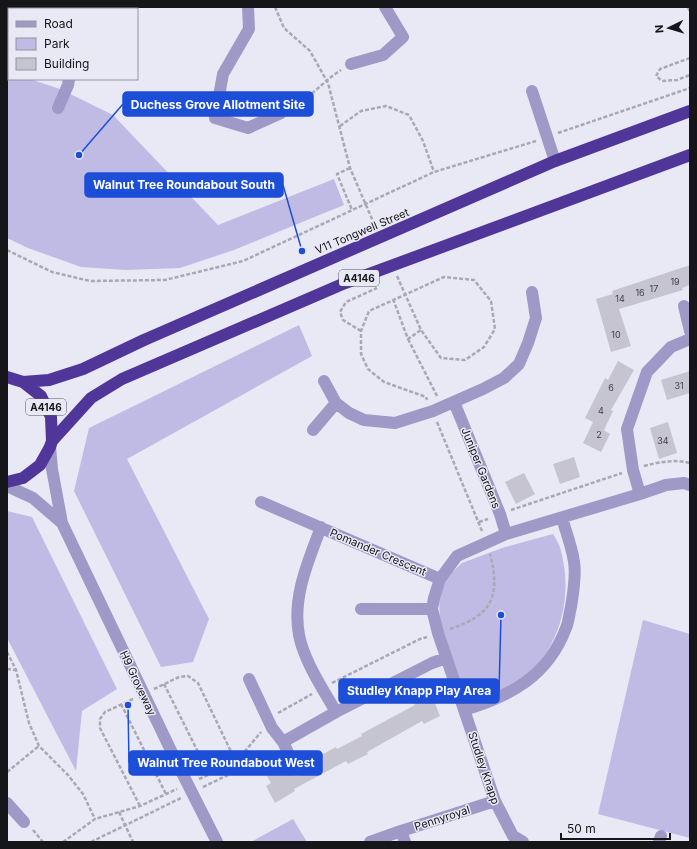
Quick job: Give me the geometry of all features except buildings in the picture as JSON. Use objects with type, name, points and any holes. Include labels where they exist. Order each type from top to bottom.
[{"type":"highway","name":"V11 Tongwell Street","points":[[12,377],[49,380],[83,369],[144,340],[556,161],[690,111]]},
{"type":"highway","name":"A4146","points":[[7,482],[23,478],[40,465],[51,444],[91,398],[122,379],[345,283],[690,155]]},
{"type":"highway","name":"A4146","points":[[12,377],[41,396],[51,417],[51,444]]},
{"type":"street","points":[[248,7],[249,28],[224,74],[215,118],[248,128],[281,113]]},
{"type":"street","points":[[351,64],[383,55],[403,37],[385,7]]},
{"type":"street","points":[[58,108],[68,82]]},
{"type":"street","points":[[532,91],[546,137],[556,161]]},
{"type":"street","points":[[324,381],[336,402],[349,413],[364,420],[395,423],[443,407],[504,378],[518,364],[528,343],[536,318],[532,292]]},
{"type":"street","points":[[684,306],[690,331]]},
{"type":"street","points":[[640,494],[633,470],[627,429],[647,372],[671,347],[690,339]]},
{"type":"street","points":[[313,430],[336,402]]},
{"type":"street","name":"Juniper Gardens","points":[[443,407],[500,514],[506,534]]},
{"type":"street","name":"H9 Groveway","points":[[51,444],[52,469],[62,523],[176,761],[217,842]]},
{"type":"street","name":"Studley Knapp","points":[[523,842],[513,836],[495,801],[438,633],[432,609],[440,578],[457,556],[506,534],[666,485],[684,483],[690,485]]},
{"type":"street","name":"H9 Groveway","points":[[7,486],[33,498],[62,523]]},
{"type":"street","points":[[261,502],[321,528]]},
{"type":"street","points":[[464,710],[488,703],[511,692],[536,675],[553,653],[566,627],[573,597],[574,562],[562,518]]},
{"type":"street","name":"Pomander Crescent","points":[[336,712],[305,653],[299,635],[298,617],[300,590],[305,571],[321,528],[440,578]]},
{"type":"street","points":[[361,609],[432,609]]},
{"type":"street","points":[[283,742],[336,712],[432,663],[446,658]]},
{"type":"street","points":[[249,679],[270,723],[283,742],[296,769]]},
{"type":"street","name":"Pennyroyal","points":[[370,842],[403,837],[495,801]]},
{"type":"street","points":[[7,803],[24,822]]},
{"type":"path","points":[[275,7],[284,28],[310,51],[328,83],[353,175]]},
{"type":"path","points":[[688,7],[690,12]]},
{"type":"path","points":[[690,58],[660,69],[656,76],[662,81],[678,80],[690,75]]},
{"type":"path","points":[[281,113],[305,100],[326,80],[351,64]]},
{"type":"path","points":[[7,250],[52,272],[90,281],[165,280],[243,261],[434,172],[546,137],[690,88]]},
{"type":"path","points":[[340,126],[361,111],[386,106],[409,115],[423,141],[434,172]]},
{"type":"path","points":[[350,168],[337,174],[352,210]]},
{"type":"path","points":[[408,339],[421,330],[441,358],[465,360],[484,347],[495,329],[491,301],[474,280],[444,277],[369,310],[361,331],[361,354],[368,369],[384,382],[426,398],[443,407]]},
{"type":"path","points":[[361,331],[344,320],[340,312],[346,302],[377,288]]},
{"type":"path","points":[[195,781],[236,762],[270,723],[323,688],[420,639],[468,623],[482,614],[490,602],[495,584],[487,542],[479,522],[443,407],[408,339],[393,299]]},
{"type":"path","points":[[479,522],[659,462],[683,461],[690,463]]},
{"type":"path","points":[[7,652],[16,670],[29,723],[39,746],[68,775],[83,794],[95,819]]},
{"type":"path","points":[[7,669],[16,670]]},
{"type":"path","points":[[164,684],[209,774]]},
{"type":"path","points":[[121,704],[166,794]]},
{"type":"path","points":[[7,772],[39,746]]},
{"type":"path","points":[[200,788],[228,775]]},
{"type":"path","points":[[63,842],[95,819],[140,806],[180,787]]},
{"type":"path","points":[[91,842],[187,795]]},
{"type":"path","points":[[119,812],[133,842]]},
{"type":"green space","points":[[7,71],[8,80],[33,80],[60,89],[113,115],[218,225],[334,179],[344,205],[234,250],[180,268],[126,270],[81,267],[28,248],[7,238]]},
{"type":"green space","points":[[299,325],[312,356],[127,459],[209,619],[193,662],[161,667],[74,491],[89,428]]},
{"type":"green space","points":[[7,511],[32,517],[117,689],[82,711],[76,771],[7,638]]},
{"type":"green space","points":[[553,534],[558,542],[565,572],[565,594],[562,615],[556,634],[546,653],[533,669],[517,683],[498,694],[465,703],[440,621],[439,597],[447,577],[462,563],[502,548]]},
{"type":"green space","points":[[643,620],[690,634],[690,838],[598,814]]},
{"type":"green space","points":[[293,819],[307,842],[251,842]]},
{"type":"place","name":"Duchess Grove Allotment Site","points":[[79,155]]},
{"type":"place","name":"Walnut Tree Roundabout South","points":[[302,251]]},
{"type":"place","name":"Studley Knapp Play Area","points":[[501,615]]},
{"type":"place","name":"Walnut Tree Roundabout West","points":[[128,705]]}]
